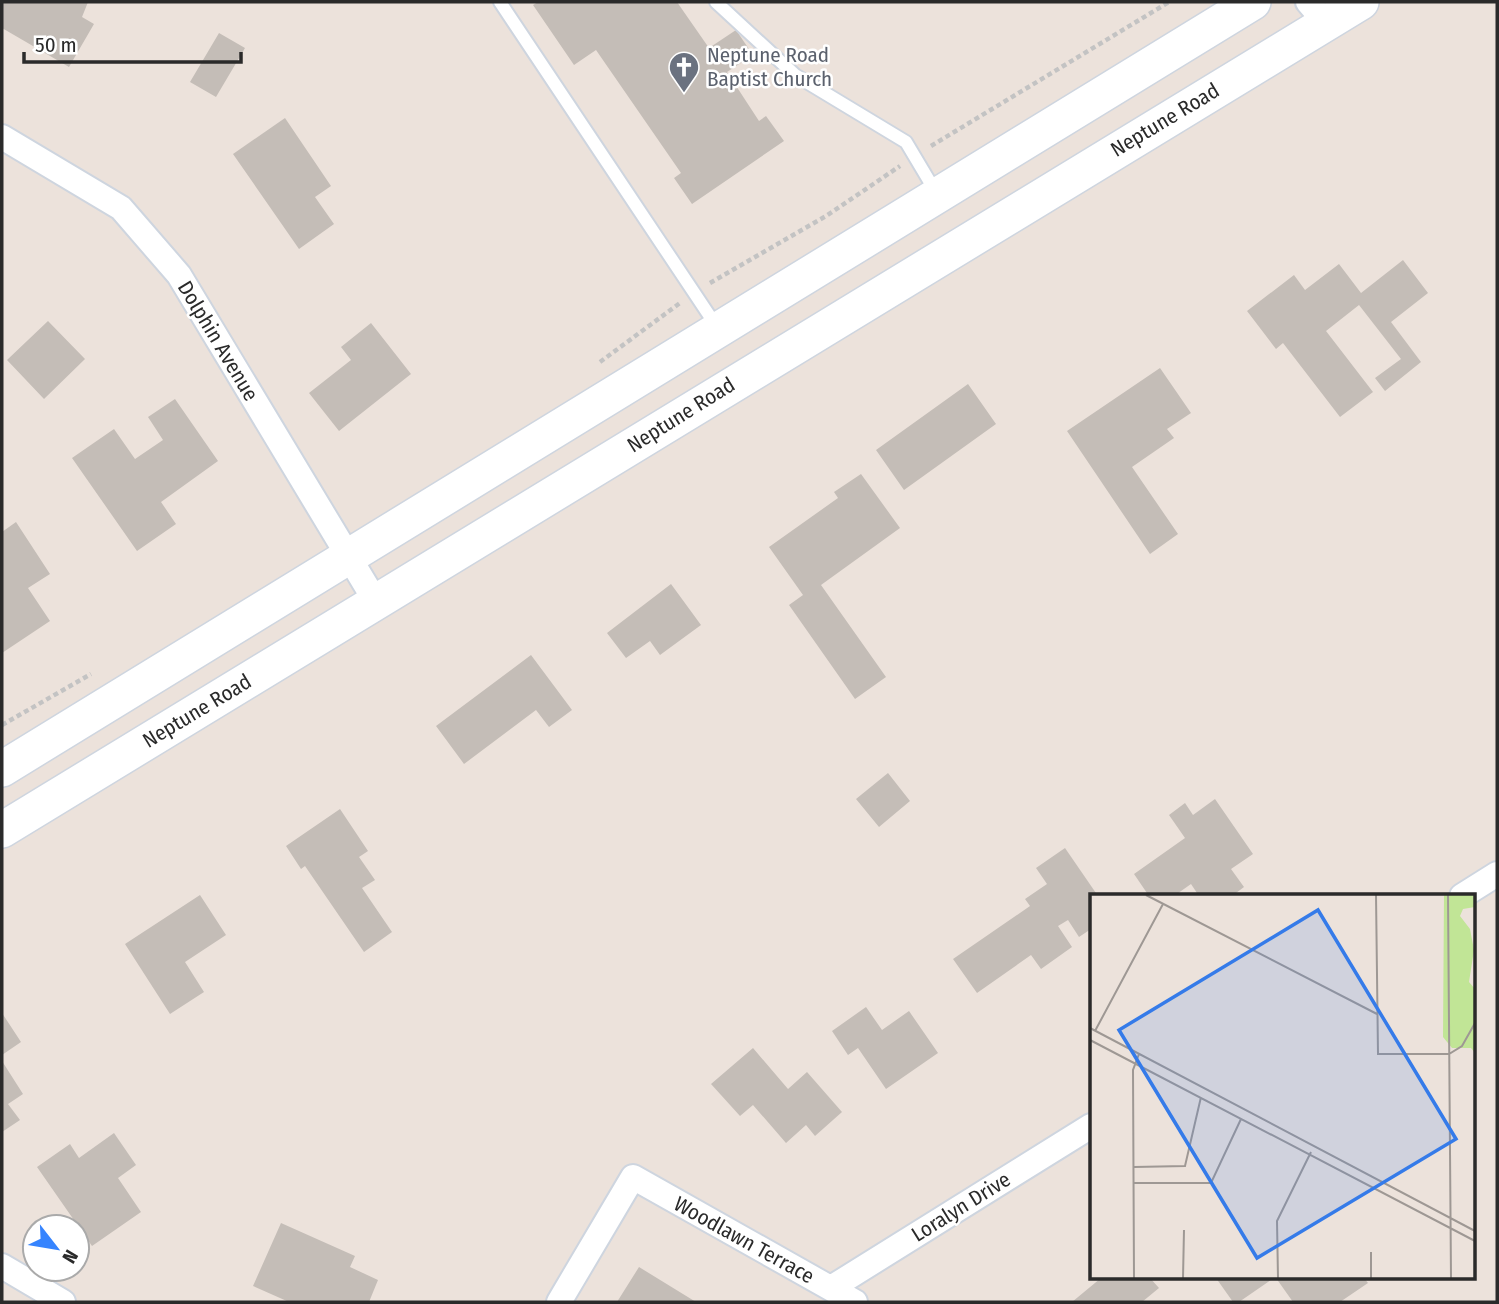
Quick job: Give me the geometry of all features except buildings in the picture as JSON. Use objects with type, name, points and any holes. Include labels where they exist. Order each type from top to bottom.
[{"type":"main road","points":[[2,769],[347,555],[1253,2]]},
{"type":"main road","name":"Neptune Road","points":[[2,830],[376,602],[1317,12],[1361,2]]},
{"type":"street","name":"Dolphin Avenue","points":[[2,137],[121,208],[179,275],[376,602]]},
{"type":"street","points":[[1465,894],[1497,874]]},
{"type":"street","name":"Loralyn Drive","points":[[831,1288],[1090,1127]]},
{"type":"street","name":"Woodlawn Terrace","points":[[559,1302],[633,1177],[855,1302]]},
{"type":"street","points":[[2,1266],[63,1302]]},
{"type":"lane","points":[[500,2],[719,330]]},
{"type":"lane","points":[[716,2],[794,75],[905,142],[938,196]]},
{"type":"path","points":[[592,368],[694,292],[826,216],[915,156],[1169,2]]},
{"type":"path","points":[[2,725],[96,671]]},
{"type":"place","name":"Neptune Road Baptist Church","points":[[684,94]]}]
